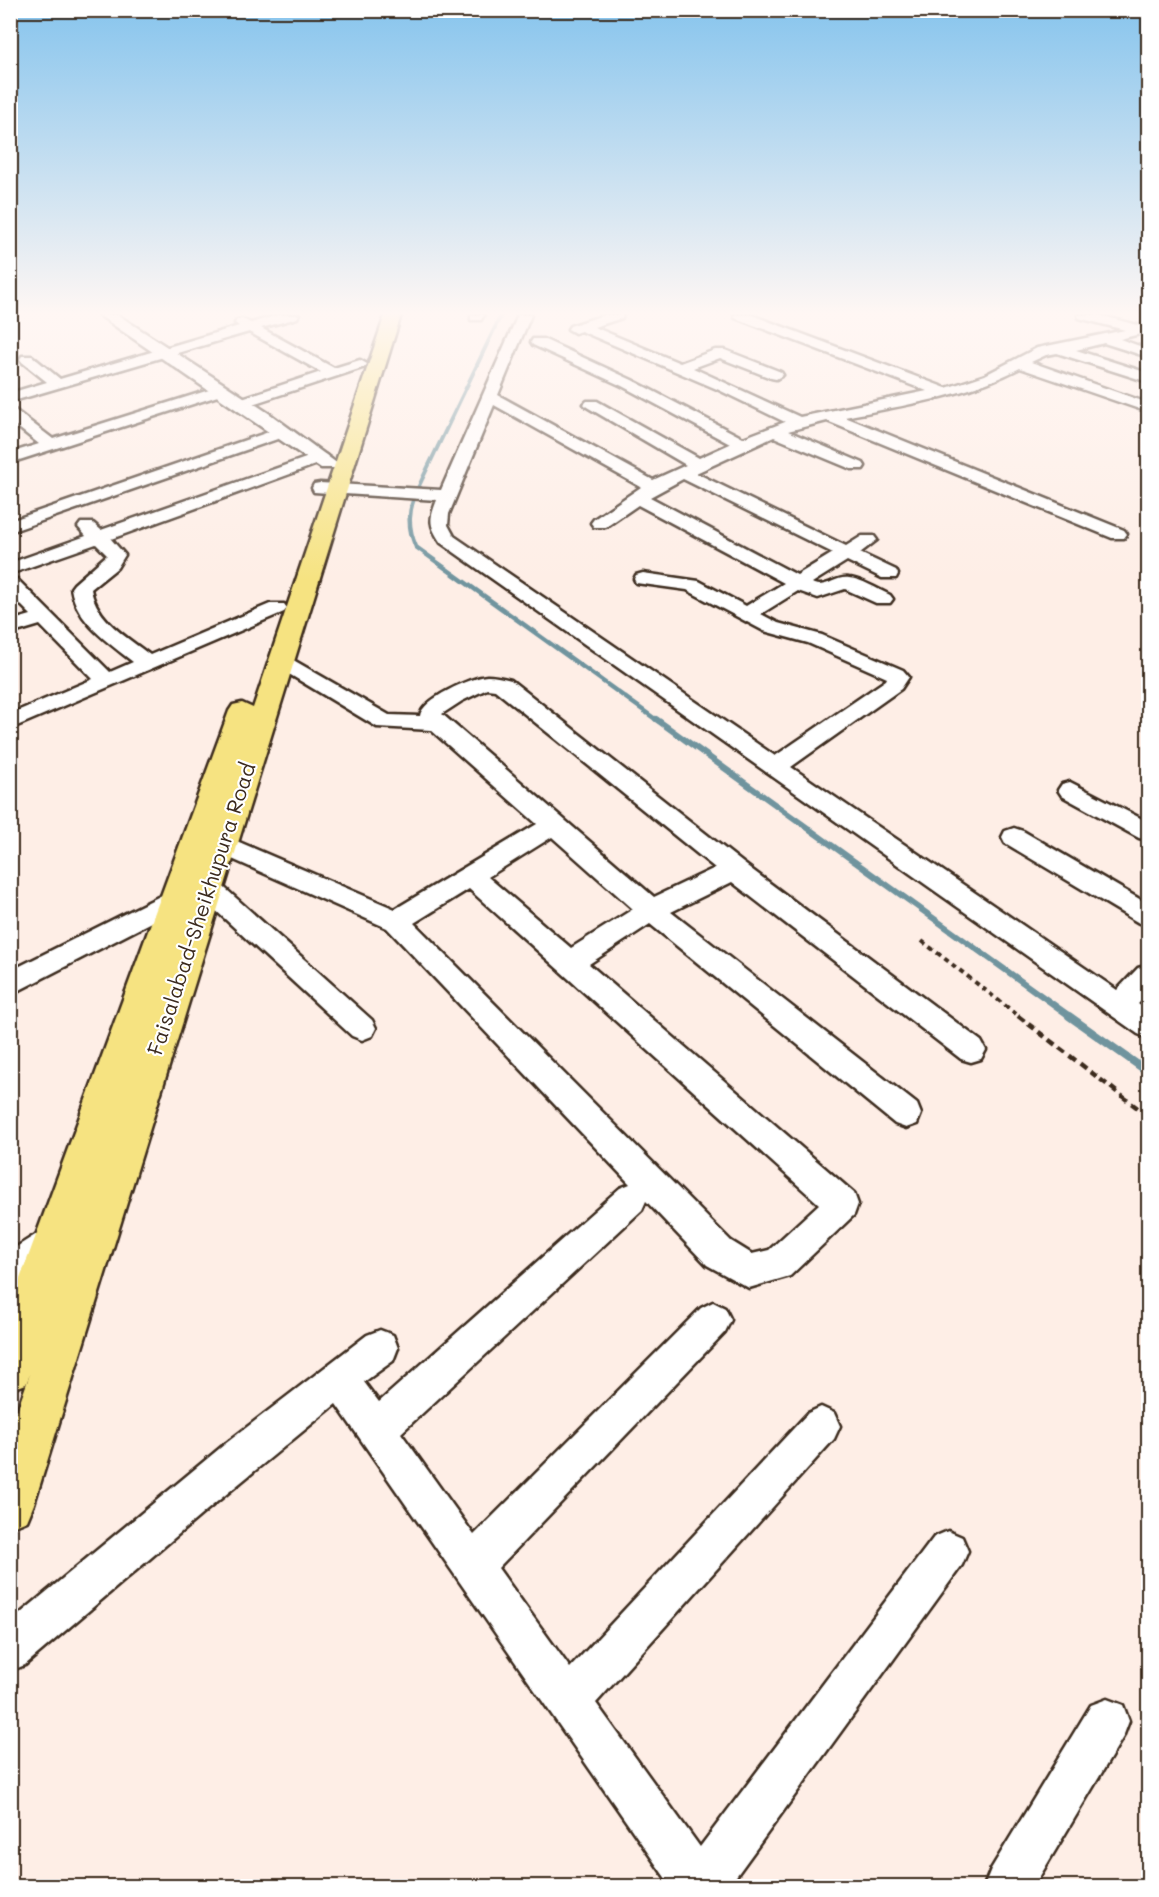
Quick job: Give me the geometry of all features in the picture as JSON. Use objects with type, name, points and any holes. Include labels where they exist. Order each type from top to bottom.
[{"type":"highway","name":"Faisalabad-Sheikhupura Road","points":[[10,1504],[281,661],[326,475],[340,404]]},
{"type":"highway","name":"Faisalabad-Sheikhupura Road","points":[[10,1368],[178,897],[277,608],[326,475],[356,404]]},
{"type":"street","points":[[10,458],[180,404]]},
{"type":"street","points":[[242,404],[283,432],[326,475]]},
{"type":"street","points":[[487,404],[440,495],[439,525],[447,539],[1149,1026]]},
{"type":"street","points":[[503,404],[521,412],[645,492],[799,583],[823,593],[847,583],[883,599]]},
{"type":"street","points":[[592,404],[690,468],[890,574]]},
{"type":"street","points":[[666,404],[742,444]]},
{"type":"street","points":[[758,404],[798,422]]},
{"type":"street","points":[[600,523],[645,492],[742,444],[798,422],[886,404]]},
{"type":"street","points":[[10,413],[50,445]]},
{"type":"street","points":[[826,415],[1119,534]]},
{"type":"street","points":[[774,431],[857,466]]},
{"type":"street","points":[[10,527],[283,432]]},
{"type":"street","points":[[10,569],[98,536],[326,475],[401,493],[440,495]]},
{"type":"street","points":[[66,508],[115,552],[115,559],[81,588],[84,606],[96,620],[148,663]]},
{"type":"street","points":[[747,614],[868,540]]},
{"type":"street","points":[[643,579],[692,585],[771,627],[815,639],[892,671],[898,677],[894,684],[775,767]]},
{"type":"street","points":[[10,583],[107,681]]},
{"type":"street","points":[[10,722],[277,608]]},
{"type":"street","points":[[10,628],[46,617]]},
{"type":"street","points":[[281,661],[385,722],[437,723]]},
{"type":"street","points":[[906,1114],[651,910],[437,723],[430,714],[436,706],[484,683],[494,682],[503,685],[734,870],[971,1050]]},
{"type":"street","points":[[1070,790],[1149,832]]},
{"type":"street","points":[[396,921],[554,825]]},
{"type":"street","points":[[1014,837],[1149,916]]},
{"type":"street","points":[[223,844],[396,921],[719,1253],[749,1271],[778,1264],[842,1204],[471,876]]},
{"type":"street","points":[[569,963],[651,910],[734,870]]},
{"type":"street","points":[[208,888],[362,1028]]},
{"type":"street","points":[[10,984],[178,897]]},
{"type":"street","points":[[1119,1006],[1149,976]]},
{"type":"street","points":[[376,1430],[631,1199]]},
{"type":"street","points":[[10,1271],[55,1241]]},
{"type":"street","points":[[472,1566],[713,1320]]},
{"type":"street","points":[[10,1650],[174,1512],[339,1378],[380,1348]]},
{"type":"street","points":[[339,1378],[699,1887],[948,1551]]},
{"type":"street","points":[[568,1702],[821,1426]]},
{"type":"street","points":[[1008,1887],[1107,1721]]},
{"type":"path","points":[[922,941],[1149,1116]]},
{"type":"waterway","points":[[416,492],[458,404]]},
{"type":"waterway","points":[[417,491],[410,519],[416,547],[658,721]]},
{"type":"waterway","points":[[656,719],[1071,1017]]},
{"type":"waterway","points":[[1069,1016],[1148,1072]]}]
